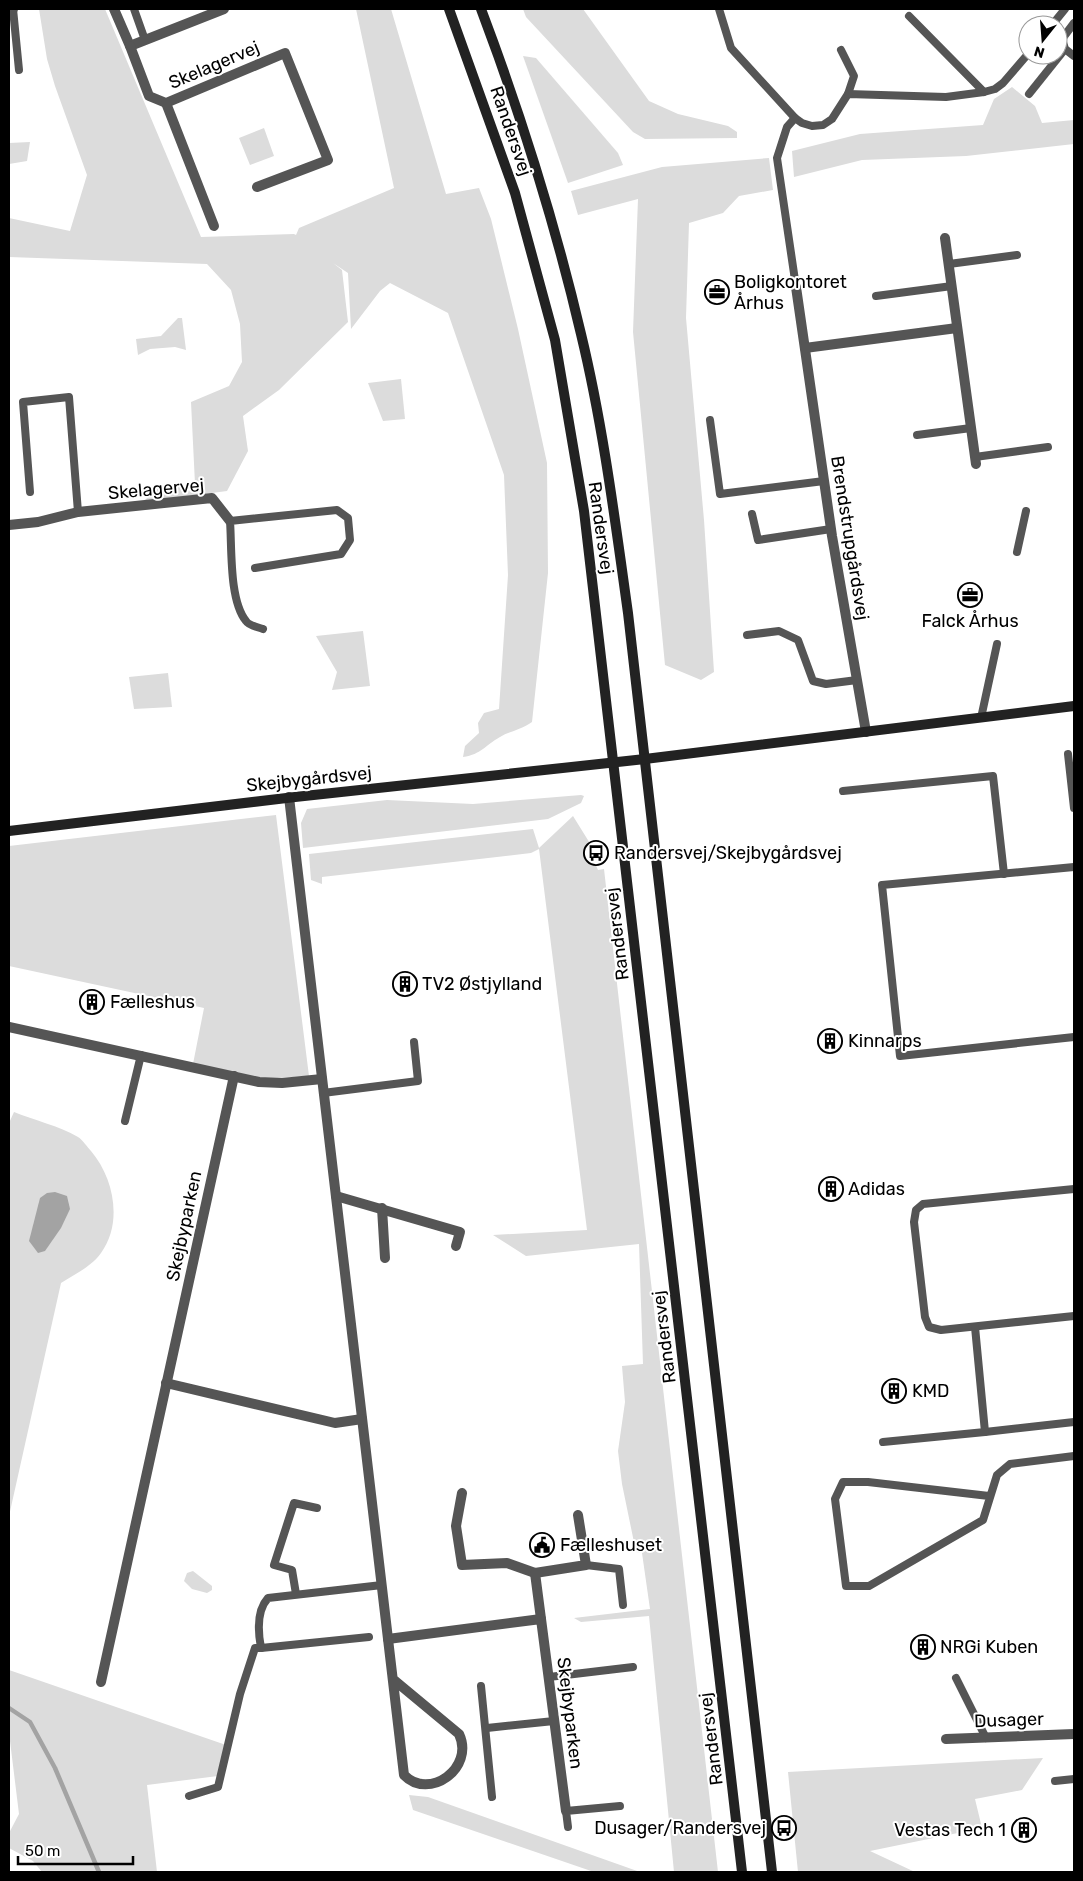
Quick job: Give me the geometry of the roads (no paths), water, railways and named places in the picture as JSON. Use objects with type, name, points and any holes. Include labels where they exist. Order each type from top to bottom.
[{"type":"main road","name":"Randersvej","points":[[449,9],[515,193],[555,340],[584,511],[742,1872]]},
{"type":"main road","name":"Randersvej","points":[[481,9],[524,125],[542,184],[582,334],[606,463],[628,613],[646,759],[772,1872]]},
{"type":"main road","points":[[646,759],[1074,706]]},
{"type":"main road","name":"Skejbygårdsvej","points":[[9,831],[646,759]]},
{"type":"street","name":"Skelagervej","points":[[114,9],[149,96],[166,103],[285,53],[328,160],[257,187]]},
{"type":"street","points":[[130,46],[224,9]]},
{"type":"street","points":[[166,103],[214,226]]},
{"type":"street","points":[[945,238],[975,460]]},
{"type":"street","name":"Brendstrupgårdsvej","points":[[796,287],[831,529],[866,732]]},
{"type":"street","points":[[805,348],[957,328]]},
{"type":"street","name":"Skelagervej","points":[[9,525],[38,522],[78,512],[212,498],[230,521]]},
{"type":"street","points":[[289,798],[404,1775],[410,1781],[429,1785],[436,1783],[450,1775],[459,1764],[464,1754],[464,1743],[459,1734],[394,1680]]},
{"type":"street","points":[[9,1027],[273,1083],[322,1079]]},
{"type":"street","name":"Skejbyparken","points":[[101,1682],[234,1076]]},
{"type":"street","points":[[336,1196],[460,1232],[456,1246]]},
{"type":"street","points":[[382,1208],[385,1258]]},
{"type":"street","points":[[166,1384],[336,1423],[362,1419]]},
{"type":"street","points":[[462,1493],[456,1526],[462,1565],[507,1562],[535,1573],[586,1565],[578,1515]]},
{"type":"street","name":"Skejbyparken","points":[[535,1573],[566,1810]]},
{"type":"street","points":[[388,1639],[541,1620]]},
{"type":"street","name":"Dusager","points":[[946,1739],[1074,1734]]},
{"type":"lane","points":[[13,9],[19,70]]},
{"type":"lane","points":[[134,9],[145,40]]},
{"type":"lane","points":[[719,9],[731,48],[795,118],[812,126],[822,125],[832,119],[848,94],[854,76],[841,50]]},
{"type":"lane","points":[[909,16],[984,92]]},
{"type":"lane","points":[[848,94],[946,98],[984,92],[995,89],[1003,83],[1019,65]]},
{"type":"lane","points":[[1029,94],[1052,65]]},
{"type":"lane","points":[[795,118],[787,128],[777,158],[796,287]]},
{"type":"lane","points":[[949,264],[1017,255]]},
{"type":"lane","points":[[876,296],[952,286]]},
{"type":"lane","points":[[30,492],[23,402],[69,397],[78,512]]},
{"type":"lane","points":[[710,420],[720,494],[824,481]]},
{"type":"lane","points":[[917,435],[971,428]]},
{"type":"lane","points":[[975,460],[1048,447]]},
{"type":"lane","points":[[255,568],[341,554],[350,540],[348,518],[337,510],[230,521],[235,595],[239,610],[247,623],[263,630]]},
{"type":"lane","points":[[1016,552],[1026,511]]},
{"type":"lane","points":[[752,514],[758,540],[831,529]]},
{"type":"lane","points":[[747,635],[779,630],[798,640],[813,681],[826,684],[857,680]]},
{"type":"lane","points":[[981,718],[997,644]]},
{"type":"lane","points":[[1068,754],[1074,808]]},
{"type":"lane","points":[[843,790],[993,776],[1004,874]]},
{"type":"lane","points":[[1074,867],[882,885],[900,1056],[1074,1037]]},
{"type":"lane","points":[[323,1093],[418,1081],[414,1042]]},
{"type":"lane","points":[[125,1121],[141,1055]]},
{"type":"lane","points":[[1074,1189],[923,1204],[916,1210],[915,1230],[925,1317],[929,1327],[942,1330],[1074,1316]]},
{"type":"lane","points":[[975,1327],[985,1432]]},
{"type":"lane","points":[[883,1442],[1074,1422]]},
{"type":"lane","points":[[989,1496],[868,1482],[843,1482],[835,1498],[846,1586],[869,1586],[983,1520],[997,1475],[1010,1464],[1074,1456]]},
{"type":"lane","points":[[296,1594],[292,1570],[274,1565],[294,1503],[317,1508]]},
{"type":"lane","points":[[586,1565],[619,1568],[623,1605]]},
{"type":"lane","points":[[261,1648],[258,1634],[264,1603],[268,1598],[382,1585]]},
{"type":"lane","points":[[188,1796],[218,1787],[240,1694],[255,1648],[369,1636]]},
{"type":"lane","points":[[549,1677],[633,1667]]},
{"type":"lane","points":[[956,1678],[986,1738]]},
{"type":"lane","points":[[481,1686],[487,1728],[492,1797]]},
{"type":"lane","points":[[487,1728],[554,1721]]},
{"type":"lane","points":[[1055,1781],[1074,1779]]},
{"type":"lane","points":[[568,1827],[566,1810],[620,1806]]},
{"type":"waterway","points":[[9,1708],[30,1722],[55,1768],[99,1872]]},
{"type":"place","name":"Boligkontoret Århus","points":[[717,292]]},
{"type":"place","name":"Falck Århus","points":[[970,595]]},
{"type":"place","name":"Randersvej/Skejbygårdsvej","points":[[596,853]]},
{"type":"place","name":"TV2 Østjylland","points":[[405,984]]},
{"type":"place","name":"Fælleshus","points":[[92,1002]]},
{"type":"place","name":"Kinnarps","points":[[830,1041]]},
{"type":"place","name":"Adidas","points":[[831,1189]]},
{"type":"place","name":"KMD","points":[[894,1391]]},
{"type":"place","name":"Fælleshuset","points":[[542,1545]]},
{"type":"place","name":"NRGi Kuben","points":[[923,1647]]},
{"type":"place","name":"Dusager/Randersvej","points":[[784,1828]]},
{"type":"place","name":"Vestas Tech 1","points":[[1024,1830]]}]
